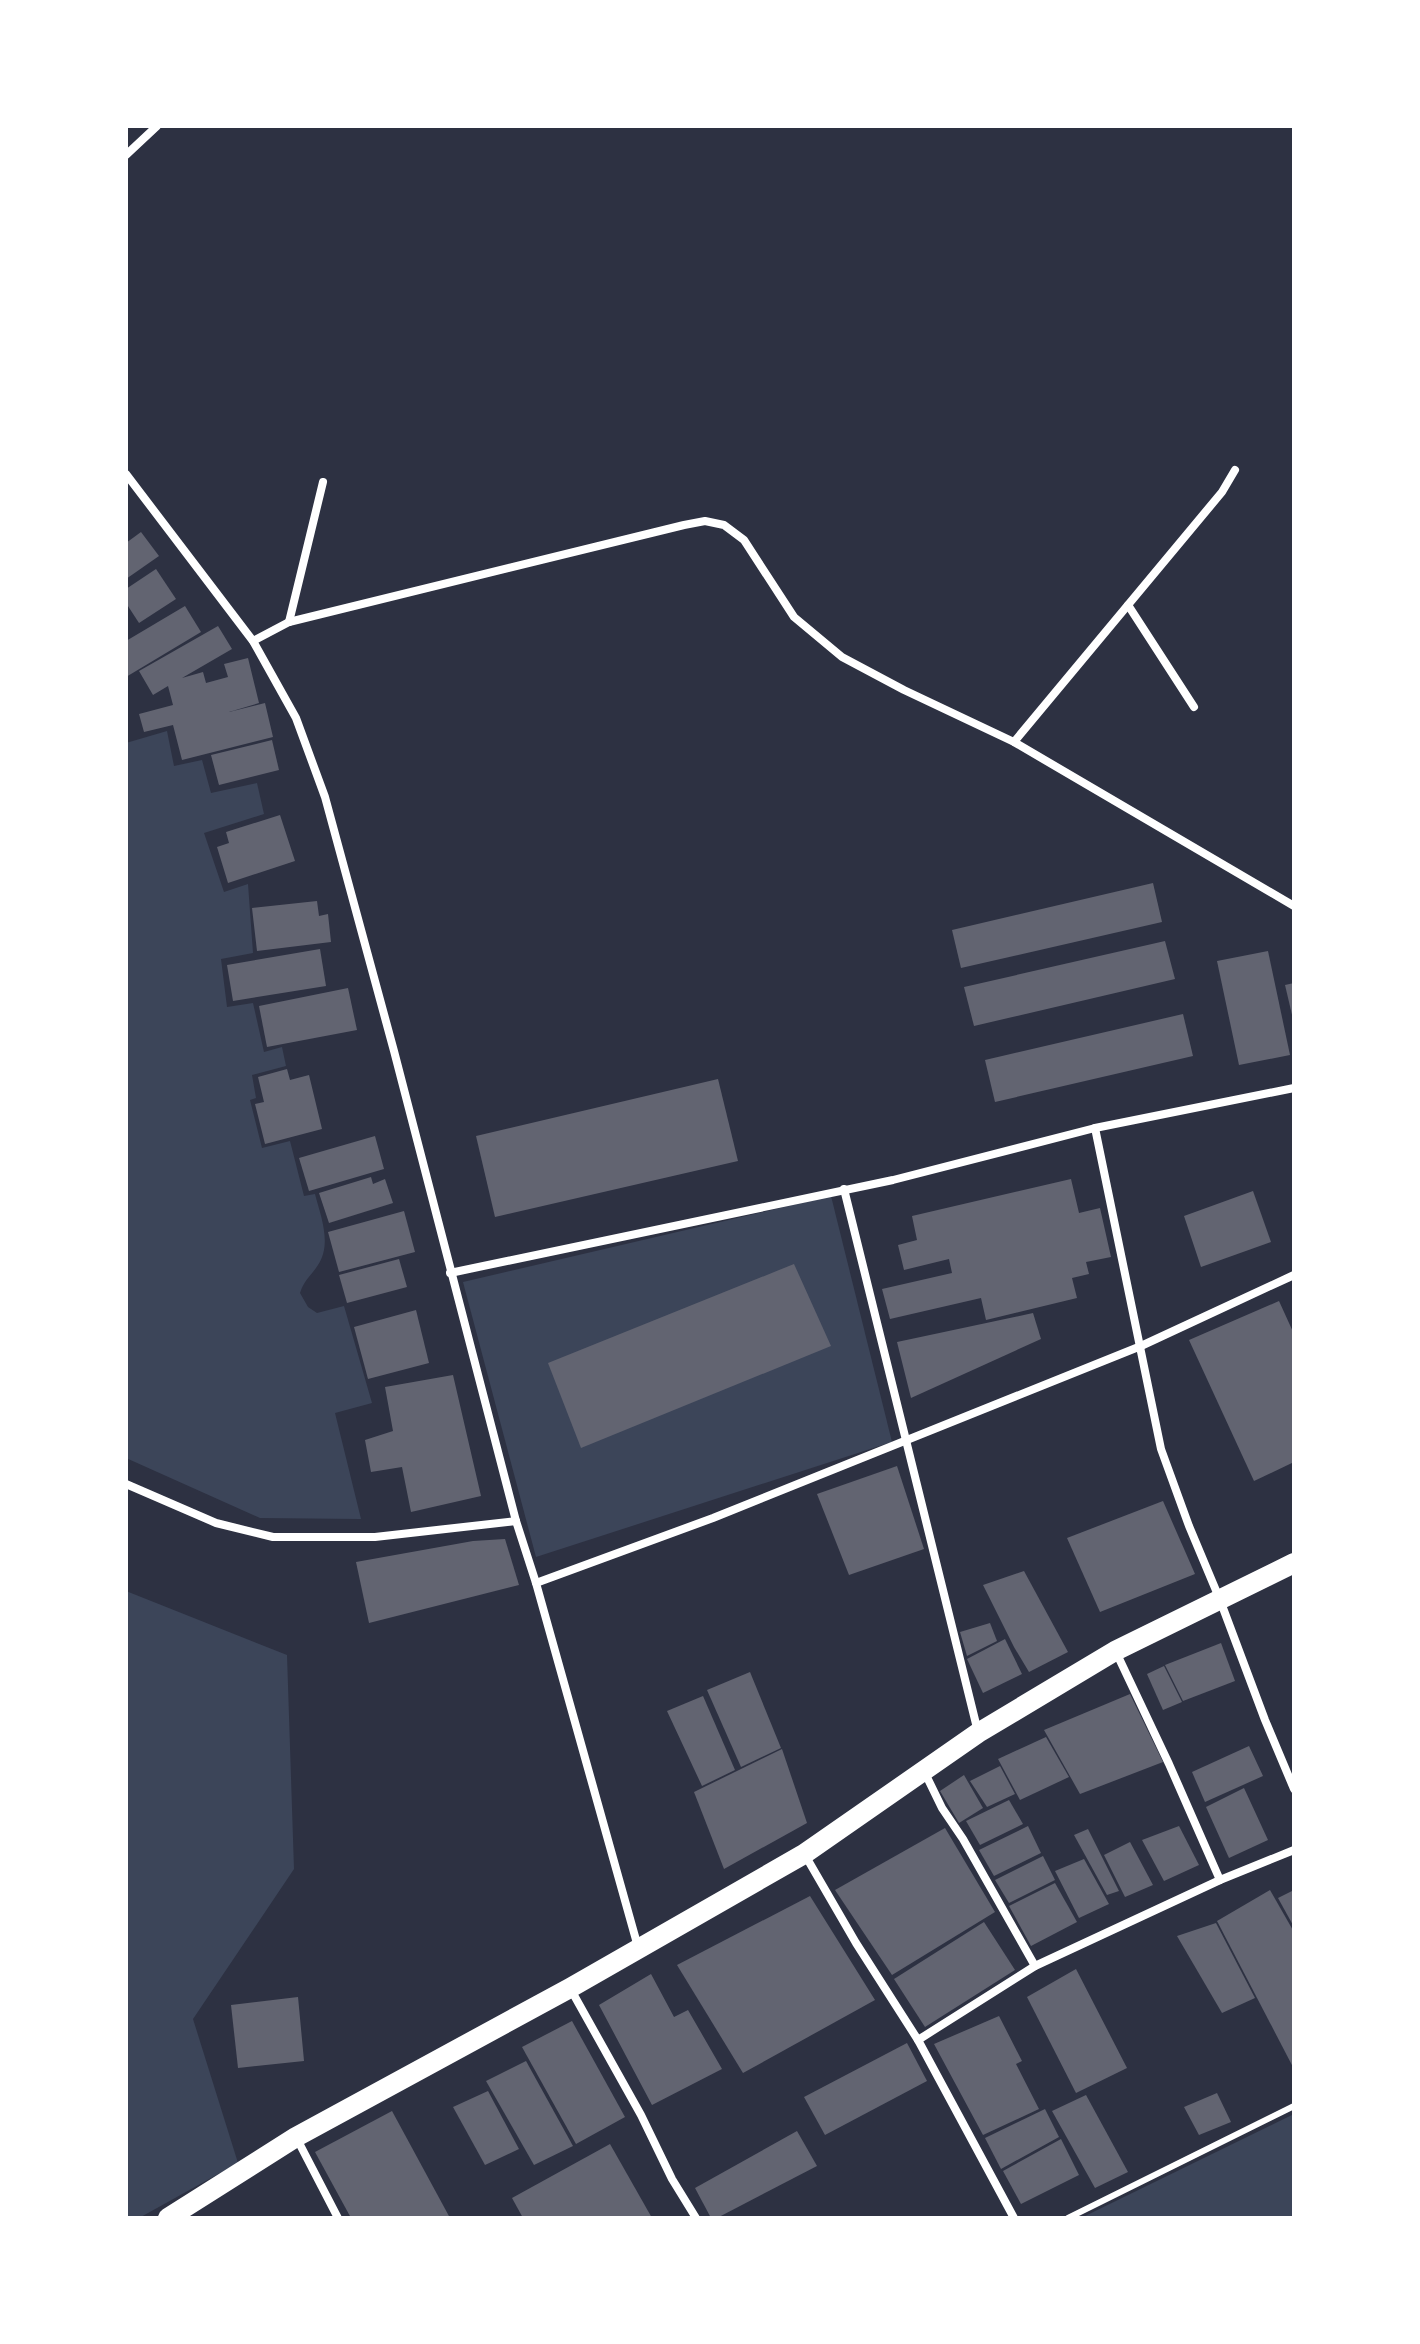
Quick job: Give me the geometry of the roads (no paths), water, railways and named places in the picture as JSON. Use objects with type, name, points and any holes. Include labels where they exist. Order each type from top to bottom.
[{"type":"main road","points":[[168,2218],[296,2137],[570,1988],[804,1854],[978,1733],[1115,1651],[1294,1563]]},
{"type":"street","points":[[126,155],[157,126]]},
{"type":"street","points":[[1014,742],[1222,492],[1235,470]]},
{"type":"street","points":[[126,474],[253,641],[296,718],[325,797],[516,1521],[638,1948]]},
{"type":"street","points":[[289,622],[323,482]]},
{"type":"street","points":[[253,641],[289,622],[705,521],[724,525],[744,540],[794,617],[842,657],[1014,742],[1294,906]]},
{"type":"street","points":[[1128,605],[1194,707]]},
{"type":"street","points":[[450,1273],[893,1180],[1095,1128],[1294,1088]]},
{"type":"street","points":[[1095,1128],[1161,1449],[1294,1789]]},
{"type":"street","points":[[844,1189],[978,1733]]},
{"type":"street","points":[[536,1583],[713,1518],[1141,1346],[1294,1275]]},
{"type":"street","points":[[126,1484],[216,1523],[273,1537],[375,1537],[516,1521]]},
{"type":"street","points":[[1115,1651],[1220,1880]]},
{"type":"street","points":[[923,1771],[1035,1966]]},
{"type":"street","points":[[918,2040],[1035,1966],[1220,1880],[1294,1850]]},
{"type":"street","points":[[804,1854],[918,2040],[1014,2218]]},
{"type":"street","points":[[570,1988],[696,2218]]},
{"type":"street","points":[[296,2137],[338,2218]]},
{"type":"lane","points":[[1068,2218],[1294,2106]]}]
